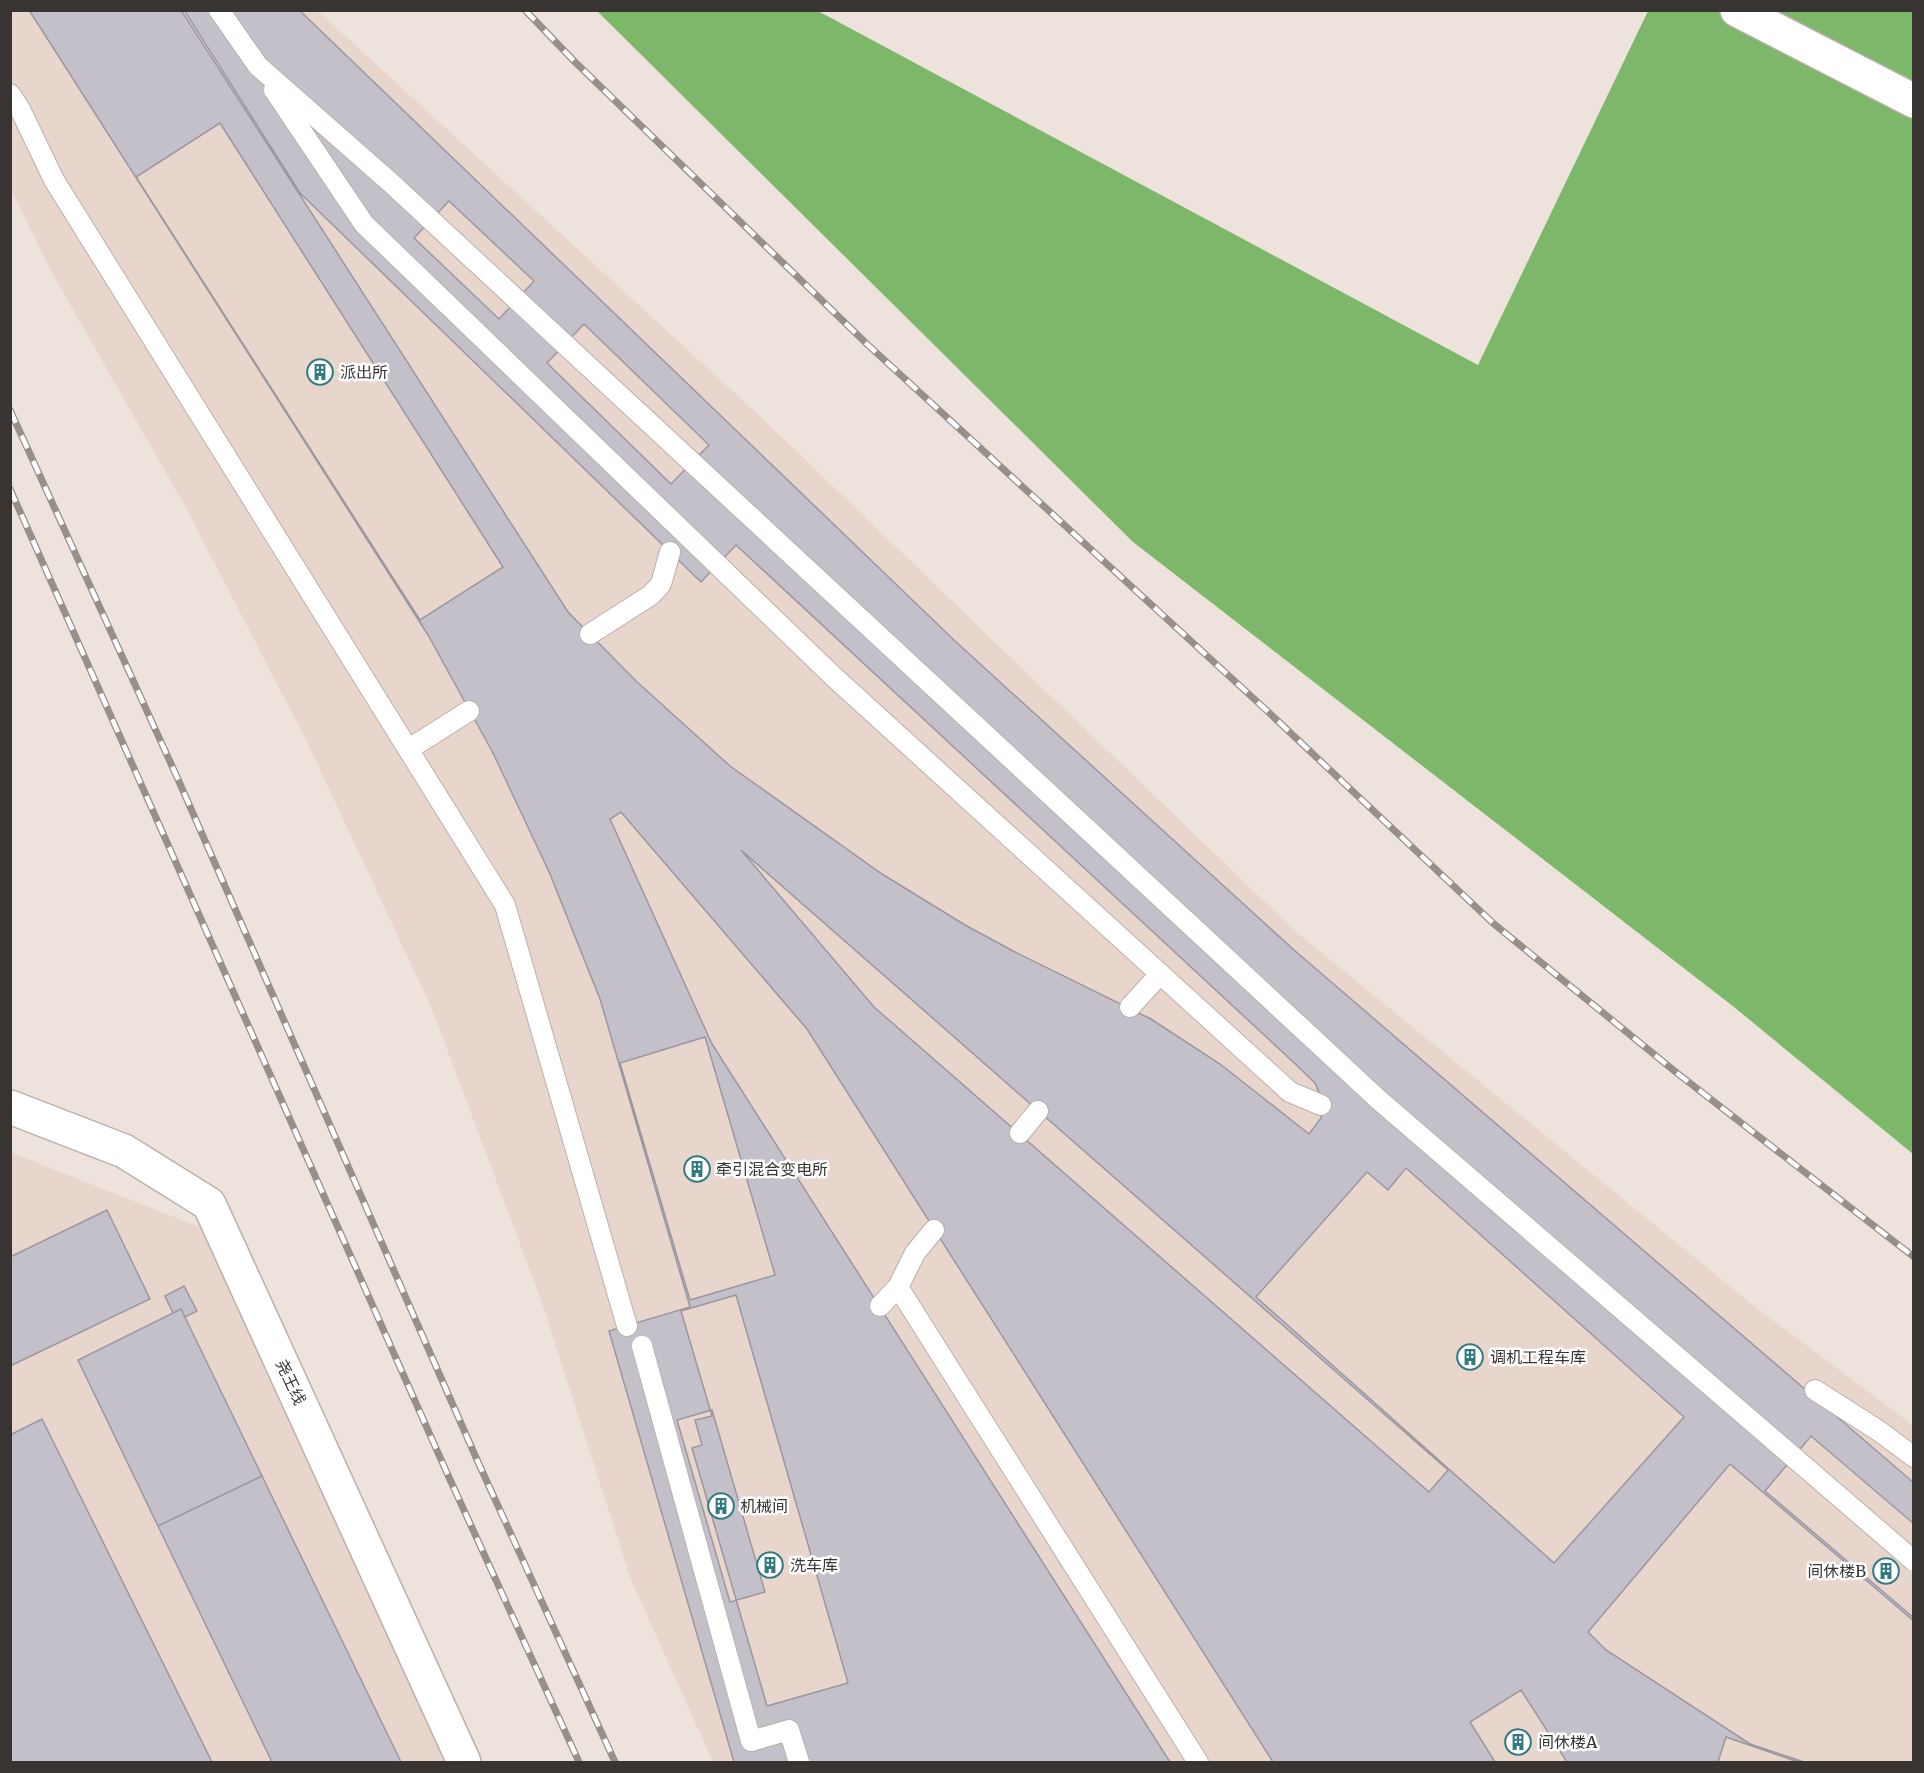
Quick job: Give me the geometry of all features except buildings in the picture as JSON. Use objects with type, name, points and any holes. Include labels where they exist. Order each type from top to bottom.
[{"type":"street","points":[[1737,10],[1914,101]]},
{"type":"street","name":"尧王线","points":[[10,1107],[124,1151],[209,1204],[464,1762]]},
{"type":"lane","points":[[219,10],[364,224],[834,677],[1290,1092],[1321,1105]]},
{"type":"lane","points":[[258,66],[400,191],[1379,1100],[1914,1561]]},
{"type":"lane","points":[[10,94],[20,109],[54,180],[506,905],[627,1326]]},
{"type":"lane","points":[[590,634],[651,595],[661,584],[670,552]]},
{"type":"lane","points":[[409,749],[469,711]]},
{"type":"lane","points":[[1130,1007],[1160,974]]},
{"type":"lane","points":[[1020,1133],[1038,1111]]},
{"type":"lane","points":[[880,1306],[898,1287],[915,1253],[934,1230]]},
{"type":"lane","points":[[898,1287],[1198,1762]]},
{"type":"lane","points":[[642,1346],[751,1741],[789,1730],[799,1762]]},
{"type":"lane","points":[[1815,1390],[1879,1431],[1914,1457]]},
{"type":"shaded area","points":[[11,11],[318,11],[762,418],[1295,931],[1754,1306],[1913,1425],[1913,1762],[713,1762],[631,1580],[542,1303],[432,1009],[307,742],[185,506],[51,271],[11,190]]},
{"type":"shaded area","points":[[10,1152],[202,1228],[452,1762],[11,1762]]},
{"type":"green space","points":[[597,11],[818,11],[1478,365],[1648,11],[1913,11],[1913,1154],[1734,1007],[1133,542]]},
{"type":"railway","points":[[525,10],[575,62],[868,345],[1264,708],[1494,924],[1677,1073],[1914,1257]]},
{"type":"railway","points":[[10,410],[177,777],[478,1462],[615,1762]]},
{"type":"railway","points":[[10,489],[447,1473],[579,1762]]},
{"type":"place","name":"派出所","points":[[320,372]]},
{"type":"place","name":"牵引混合变电所","points":[[697,1169]]},
{"type":"place","name":"调机工程车库","points":[[1470,1357]]},
{"type":"place","name":"机械间","points":[[721,1506]]},
{"type":"place","name":"洗车库","points":[[770,1565]]},
{"type":"place","name":"间休楼B","points":[[1886,1571]]},
{"type":"place","name":"间休楼A","points":[[1518,1742]]}]
